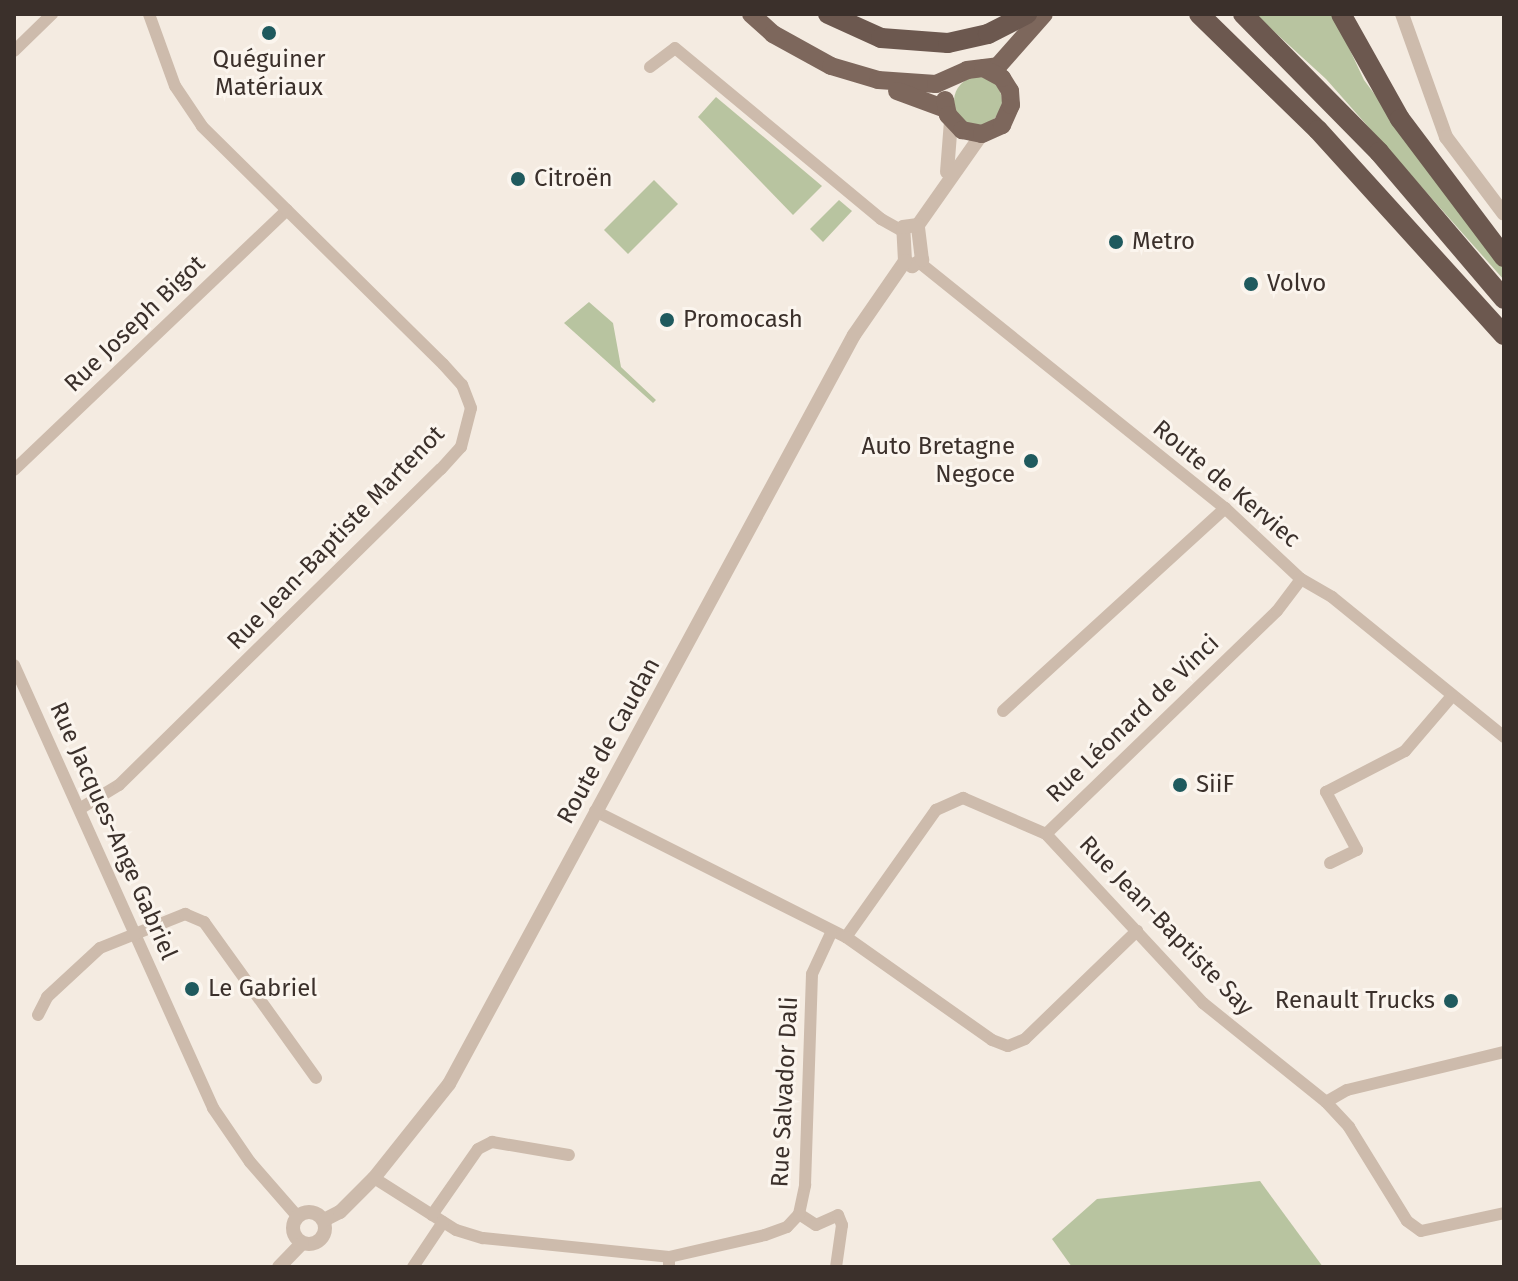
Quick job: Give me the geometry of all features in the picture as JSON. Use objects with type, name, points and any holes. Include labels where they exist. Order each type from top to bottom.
[{"type":"highway","points":[[828,14],[881,38],[948,43],[988,34],[1027,14]]},
{"type":"highway","points":[[1199,14],[1318,130],[1500,330]]},
{"type":"highway","points":[[1216,14],[1358,155],[1500,330]]},
{"type":"highway","points":[[1243,14],[1379,152],[1504,299]]},
{"type":"highway","points":[[1341,14],[1400,119],[1504,257]]},
{"type":"main road","points":[[739,14],[819,68],[949,115],[968,133],[982,134],[1002,125],[1011,105],[1007,84],[983,68]]},
{"type":"main road","points":[[751,14],[792,46],[848,72],[907,83],[936,84],[1007,59],[1044,14]]},
{"type":"main road","points":[[949,115],[946,91],[954,78]]},
{"type":"street","points":[[14,51],[52,14]]},
{"type":"street","name":"Rue Jean-Baptiste Martenot","points":[[81,808],[119,785],[441,469],[465,437],[471,408],[462,385],[186,107],[149,14]]},
{"type":"street","points":[[1402,14],[1446,137],[1501,207]]},
{"type":"street","points":[[650,67],[675,48],[881,219],[901,232],[913,258]]},
{"type":"street","points":[[945,180],[954,138],[949,115]]},
{"type":"street","points":[[913,258],[920,228],[945,180],[982,134]]},
{"type":"street","name":"Rue Joseph Bigot","points":[[14,470],[287,210]]},
{"type":"street","points":[[901,232],[908,223],[920,228]]},
{"type":"street","name":"Route de Kerviec","points":[[913,258],[1225,508],[1301,579],[1332,597],[1504,737]]},
{"type":"street","name":"Route de Caudan","points":[[279,1267],[302,1243],[321,1240],[324,1220],[340,1212],[374,1178],[449,1084],[854,335],[913,258]]},
{"type":"street","points":[[1003,711],[1225,508]]},
{"type":"street","name":"Rue Léonard de Vinci","points":[[846,937],[936,810],[963,798],[1046,834],[1277,611],[1301,579]]},
{"type":"street","name":"Rue Jacques-Ange Gabriel","points":[[14,665],[81,808],[213,1108],[250,1162],[298,1217]]},
{"type":"street","points":[[1330,863],[1357,850],[1326,792],[1405,751],[1452,696]]},
{"type":"street","points":[[595,811],[831,933],[846,937],[992,1040],[1008,1046],[1025,1039],[1137,931]]},
{"type":"street","name":"Rue Jean-Baptiste Say","points":[[1046,834],[1203,1003],[1326,1102],[1349,1127],[1407,1221],[1421,1231],[1504,1213]]},
{"type":"street","points":[[38,1015],[67,976],[100,948],[185,914],[204,922],[316,1078]]},
{"type":"street","name":"Rue Salvador Dali","points":[[374,1178],[438,1218],[483,1238],[669,1262],[787,1227],[799,1214],[805,1185],[812,974],[831,933]]},
{"type":"street","points":[[1326,1102],[1347,1090],[1504,1052]]},
{"type":"street","points":[[413,1267],[478,1149],[492,1142],[569,1155]]},
{"type":"street","points":[[302,1243],[293,1231],[298,1217],[311,1212],[324,1220]]},
{"type":"street","points":[[799,1214],[816,1225],[838,1215],[842,1225],[836,1267]]},
{"type":"green space","points":[[1255,14],[1333,14],[1364,80],[1504,268],[1504,280],[1326,79]]},
{"type":"green space","points":[[978,77],[995,84],[1002,101],[995,118],[978,125],[961,118],[954,101],[961,84]]},
{"type":"green space","points":[[716,97],[822,186],[793,215],[698,117]]},
{"type":"green space","points":[[654,180],[678,204],[628,254],[604,230]]},
{"type":"green space","points":[[839,200],[852,211],[823,242],[810,229]]},
{"type":"green space","points":[[589,302],[613,323],[621,367],[656,400],[653,403],[564,323]]},
{"type":"green space","points":[[1260,1181],[1323,1267],[1072,1267],[1052,1239],[1097,1199]]},
{"type":"place","name":"Quéguiner Matériaux","points":[[269,33]]},
{"type":"place","name":"Citroën","points":[[518,179]]},
{"type":"place","name":"Metro","points":[[1116,242]]},
{"type":"place","name":"Volvo","points":[[1251,284]]},
{"type":"place","name":"Promocash","points":[[667,320]]},
{"type":"place","name":"Auto Bretagne Negoce","points":[[1031,461]]},
{"type":"place","name":"SiiF","points":[[1180,785]]},
{"type":"place","name":"Le Gabriel","points":[[192,989]]},
{"type":"place","name":"Renault Trucks","points":[[1451,1001]]}]
